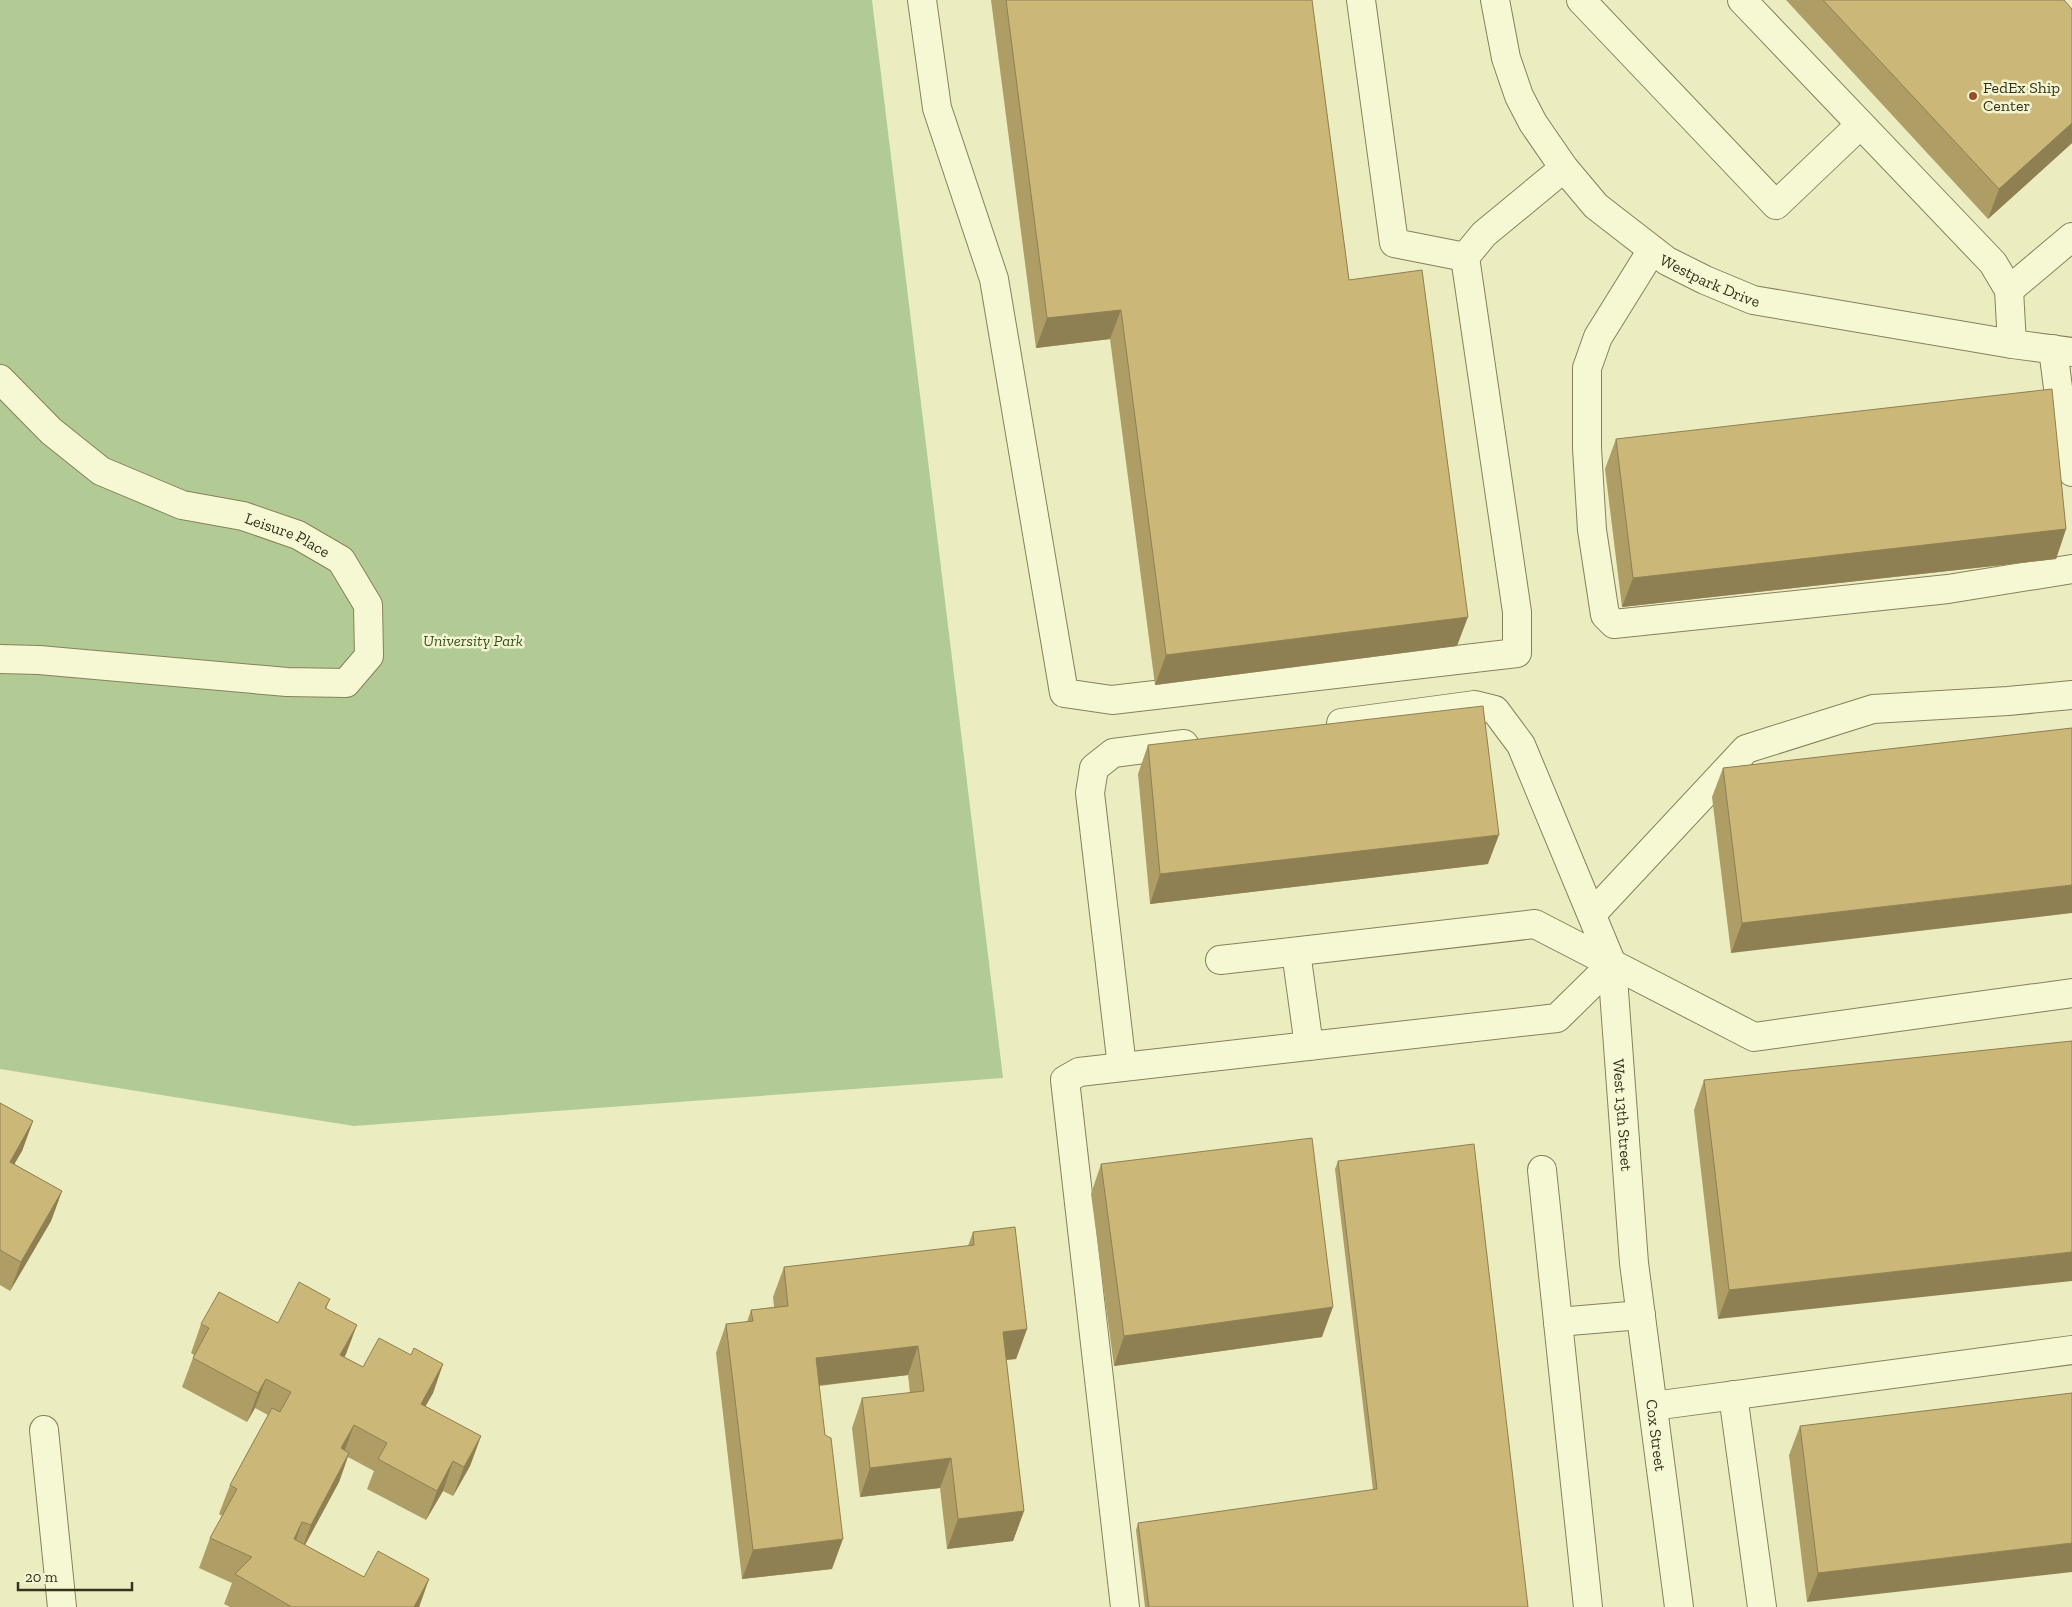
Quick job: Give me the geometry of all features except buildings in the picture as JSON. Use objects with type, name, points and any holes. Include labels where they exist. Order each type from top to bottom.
[{"type":"street","points":[[922,0],[937,108],[994,279],[1064,693],[1112,700],[1517,653],[1517,612],[1465,257],[1484,234],[1564,168]]},
{"type":"street","points":[[1361,0],[1394,243],[1465,257]]},
{"type":"street","name":"Westpark Drive","points":[[1495,0],[1506,58],[1519,96],[1533,123],[1564,168],[1596,206],[1667,261],[1704,280],[1753,300],[2063,351]]},
{"type":"street","points":[[1581,0],[1776,205],[1860,125]]},
{"type":"street","points":[[1742,0],[1994,263],[2009,290],[2012,344]]},
{"type":"street","points":[[2009,290],[2072,237]]},
{"type":"street","points":[[1652,250],[1598,337],[1587,368],[1587,448],[1592,530],[1604,615],[1614,624],[1948,589],[2072,569]]},
{"type":"street","points":[[2063,351],[2065,442],[2072,472]]},
{"type":"street","name":"Leisure Place","points":[[0,379],[51,431],[101,472],[182,505],[244,516],[298,535],[341,560],[368,605],[369,656],[346,683],[287,682],[48,661],[0,660]]},
{"type":"street","points":[[1592,914],[1746,749],[1873,709],[2072,695]]},
{"type":"street","name":"West 13th Street","points":[[1319,726],[1475,705],[1495,710],[1521,745],[1612,964],[1634,1264]]},
{"type":"street","points":[[1122,1067],[1090,793],[1094,768],[1113,753],[1211,740]]},
{"type":"street","points":[[1220,960],[1535,924],[1754,1038],[2072,993]]},
{"type":"street","points":[[1296,952],[1309,1046]]},
{"type":"street","points":[[1125,1607],[1065,1080],[1079,1072],[1557,1018],[1612,964]]},
{"type":"street","points":[[1542,1170],[1588,1607]]},
{"type":"street","name":"Cox Street","points":[[1634,1264],[1679,1607]]},
{"type":"street","points":[[1558,1322],[1641,1315]]},
{"type":"street","points":[[1653,1406],[2072,1350]]},
{"type":"street","points":[[1733,1395],[1762,1607]]},
{"type":"street","points":[[44,1430],[62,1607]]},
{"type":"green space","name":"University Park","points":[[0,0],[872,0],[1003,1078],[354,1126],[0,1069]]},
{"type":"place","name":"FedEx Ship Center","points":[[1973,96]]}]
